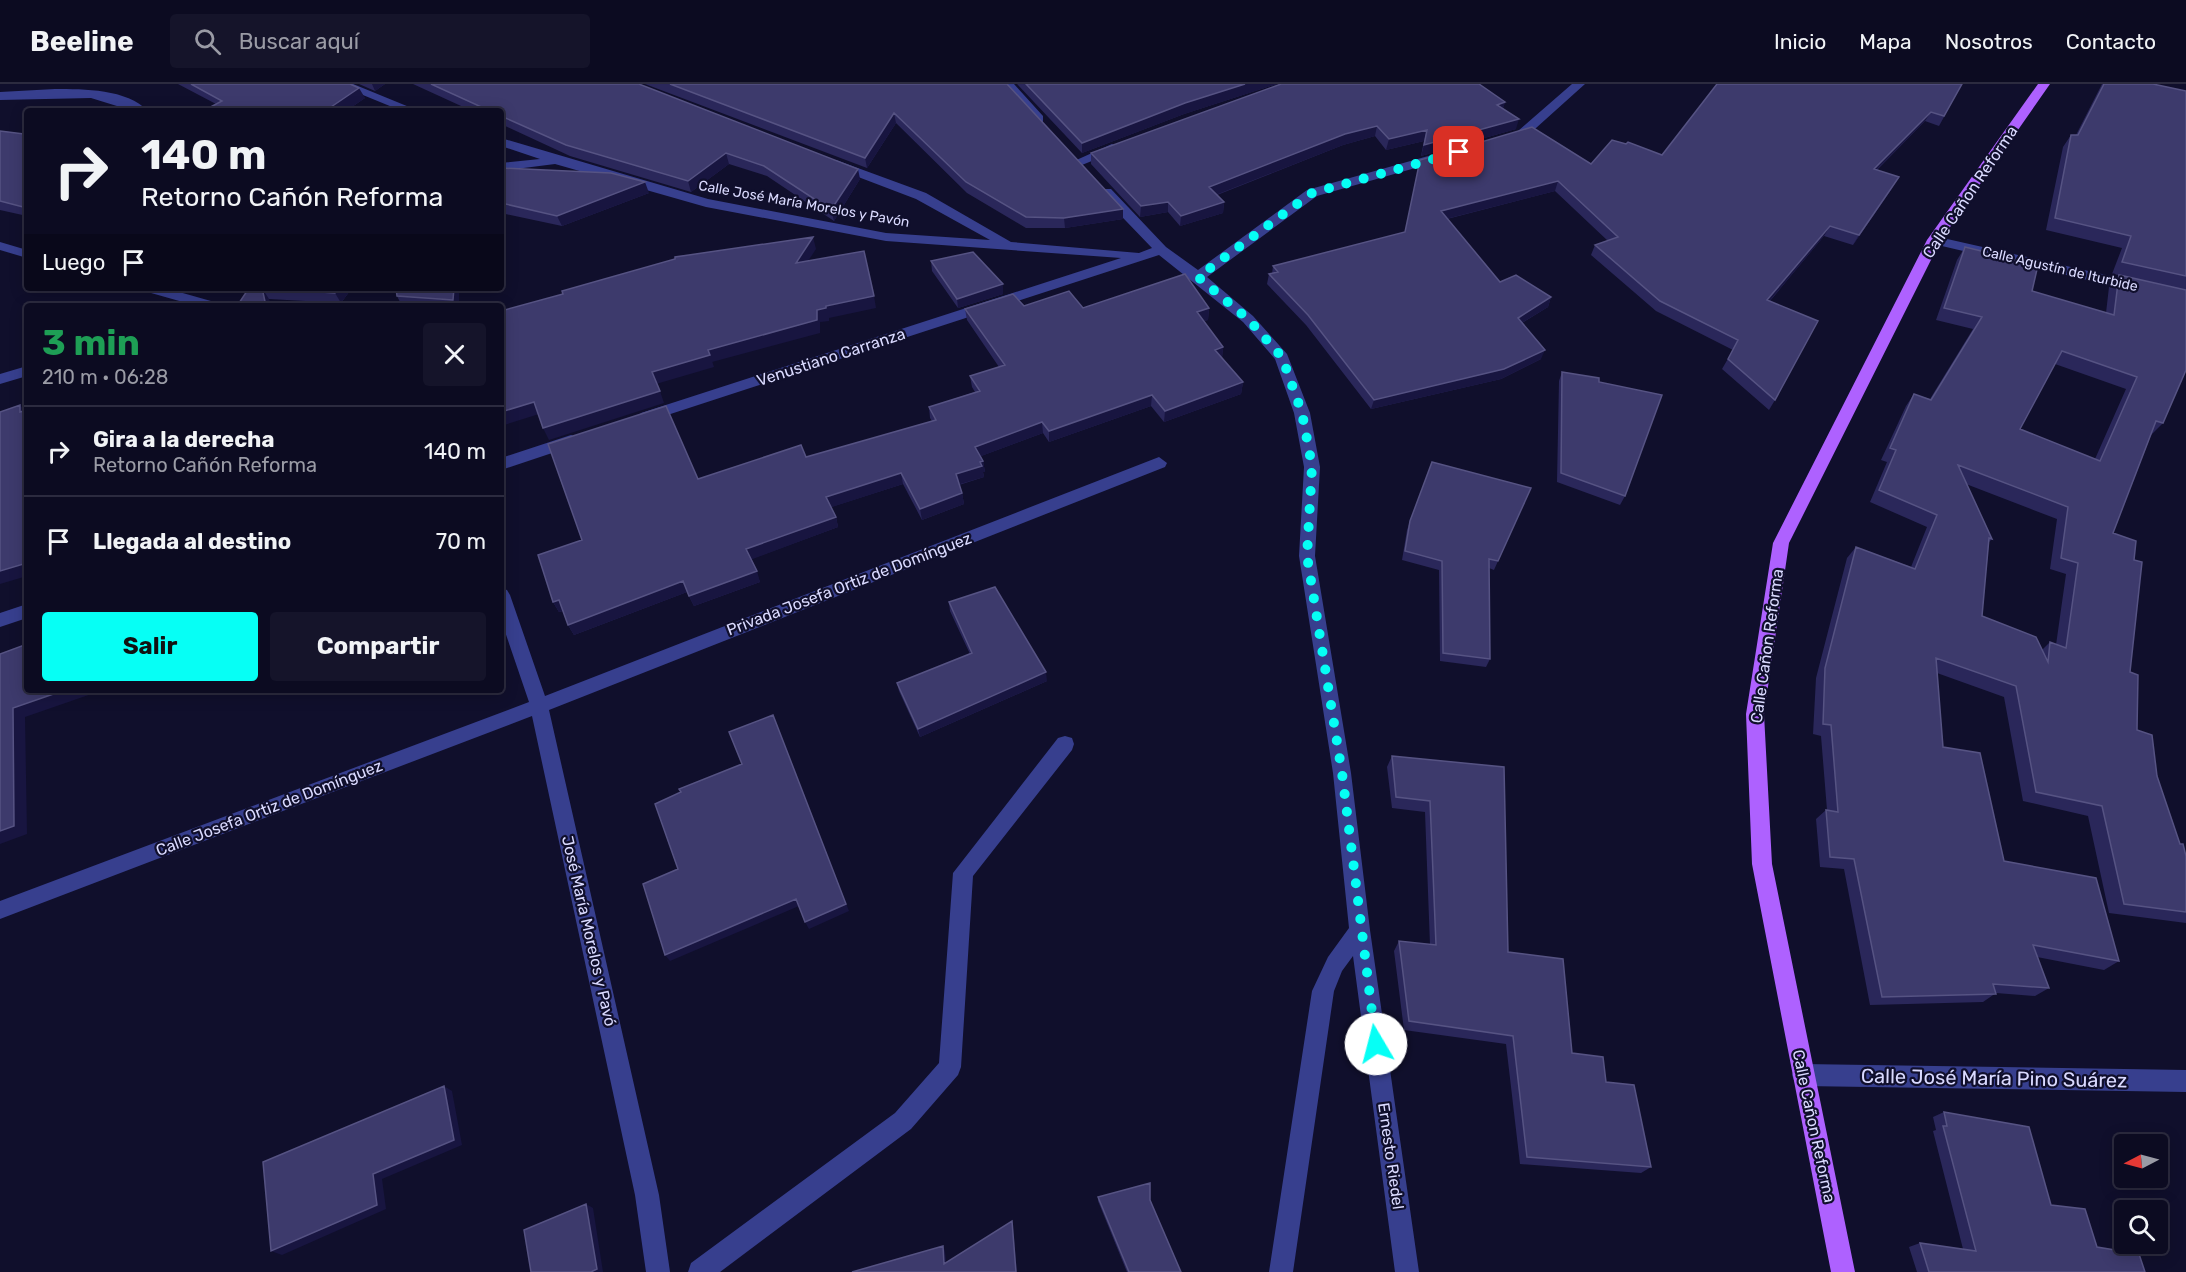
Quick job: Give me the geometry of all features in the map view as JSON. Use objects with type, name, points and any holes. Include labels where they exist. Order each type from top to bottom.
[{"type":"main road","name":"Calle Cañon Reforma","points":[[1844,1272],[1762,864],[1755,726],[1781,543],[1934,240],[2044,84]]},
{"type":"street","points":[[342,84],[404,108]]},
{"type":"street","points":[[1007,84],[1054,136]]},
{"type":"street","points":[[1489,144],[1522,135],[1579,84]]},
{"type":"street","points":[[0,96],[85,93],[123,100],[137,108]]},
{"type":"street","name":"Calle José María Morelos y Pavón","points":[[504,143],[557,161],[738,210],[886,237],[1153,253]]},
{"type":"street","name":"Ernesto Riedel","points":[[1122,145],[1074,157],[1153,253],[1198,277],[1248,319],[1282,357],[1302,413],[1312,466],[1307,556],[1342,773],[1360,930],[1407,1272]]},
{"type":"street","points":[[1198,277],[1312,193],[1456,153]]},
{"type":"street","points":[[823,159],[921,196],[1010,246]]},
{"type":"street","points":[[504,167],[557,161]]},
{"type":"street","name":"Calle Agustín de Iturbide","points":[[1934,240],[2186,298]]},
{"type":"street","points":[[0,246],[24,253]]},
{"type":"street","name":"Venustiano Carranza","points":[[636,420],[1153,253]]},
{"type":"street","points":[[160,291],[202,303]]},
{"type":"street","points":[[0,379],[24,372]]},
{"type":"street","points":[[504,463],[591,435]]},
{"type":"street","name":"Privada Josefa Ortiz de Domínguez","points":[[539,706],[1159,463]]},
{"type":"street","name":"José María Morelos y Pavó","points":[[504,604],[539,706],[647,1195],[658,1272]]},
{"type":"street","points":[[0,620],[24,612]]},
{"type":"street","name":"Calle Josefa Ortiz de Domínguez","points":[[0,910],[539,706]]},
{"type":"street","points":[[700,1272],[903,1121],[950,1066],[963,873],[1065,744]]},
{"type":"street","points":[[1281,1272],[1323,991],[1335,964],[1360,930]]},
{"type":"street","name":"Calle José María Pino Suárez","points":[[1803,1075],[2186,1081]]},
{"type":"building","points":[[191,84],[350,84],[359,88],[329,108],[209,108],[222,101]]},
{"type":"building","points":[[431,84],[639,84],[858,169],[831,210],[764,166],[726,153],[688,181],[566,145],[504,117],[504,108],[483,108]]},
{"type":"building","points":[[670,84],[1007,84],[1123,209],[1064,218],[1026,217],[966,182],[894,113],[865,158]]},
{"type":"building","points":[[1026,84],[1245,84],[1185,103],[1082,143]]},
{"type":"building","points":[[1281,84],[1479,84],[1505,102],[1497,105],[1519,119],[1424,145],[1427,130],[1389,139],[1377,126],[1345,134],[1209,187],[1224,202],[1181,216],[1168,202],[1141,206],[1091,153]]},
{"type":"building","points":[[1717,84],[1962,84],[1944,116],[1931,112],[1874,169],[1899,177],[1859,235],[1830,226],[1767,300],[1818,321],[1775,400],[1728,359],[1738,340],[1660,301],[1595,245],[1618,237],[1558,181],[1441,211],[1500,282],[1516,275],[1551,297],[1518,318],[1545,350],[1504,369],[1374,400],[1308,315],[1269,274],[1278,272],[1273,266],[1405,232],[1420,160],[1532,127],[1591,164],[1612,140],[1626,144],[1628,142],[1662,155]]},
{"type":"building","points":[[2104,84],[2153,84],[2186,91],[2186,276],[2122,262],[2131,236],[2055,218],[2071,135],[2078,135]]},
{"type":"building","points":[[0,131],[24,134],[24,207],[0,201]]},
{"type":"building","points":[[504,168],[611,173],[645,182],[557,216],[504,204]]},
{"type":"building","points":[[813,237],[796,263],[864,251],[874,296],[826,306],[826,308],[817,310],[817,320],[708,350],[710,355],[652,372],[660,391],[543,428],[534,402],[504,411],[504,310],[563,294],[562,291],[675,259],[675,257]]},
{"type":"building","points":[[1965,247],[2038,265],[2032,291],[2114,315],[2119,275],[2186,290],[2186,370],[2163,423],[2156,421],[2113,533],[2136,541],[2134,560],[2142,562],[2130,672],[2138,675],[2137,730],[2152,735],[2157,776],[2180,844],[2183,844],[2186,856],[2186,912],[2124,904],[2102,806],[2036,792],[2016,686],[1936,658],[1943,747],[1980,753],[2004,861],[2096,878],[2119,961],[2033,945],[2049,988],[1993,984],[1996,994],[1882,997],[1854,859],[1830,857],[1826,810],[1838,812],[1831,725],[1823,724],[1825,668],[1856,547],[1915,569],[1937,515],[1879,490],[1896,450],[1890,448],[1914,394],[1931,400],[1982,317],[1944,308]],"holes":[[[2062,351],[2137,377],[2100,461],[2020,429]],[[1958,465],[2068,507],[2061,558],[2078,563],[2066,648],[2050,642],[2048,662],[2036,637],[1982,616],[1989,538],[1992,539]]]},
{"type":"building","points":[[973,252],[1003,284],[957,299],[931,261]]},
{"type":"building","points":[[1185,274],[1209,308],[1197,312],[1223,347],[1215,350],[1243,382],[1165,411],[1152,395],[1049,431],[1042,422],[975,447],[983,461],[980,462],[982,466],[956,474],[962,493],[920,509],[901,473],[826,497],[836,517],[746,549],[757,571],[689,596],[683,581],[568,625],[559,600],[553,602],[538,555],[582,540],[548,444],[666,406],[698,479],[801,445],[806,457],[936,420],[929,407],[980,391],[970,376],[1005,365],[965,309],[1013,294],[1024,306],[1069,291],[1083,308]]},
{"type":"building","points":[[247,291],[263,291],[265,303],[239,303]]},
{"type":"building","points":[[306,291],[336,291],[335,293]]},
{"type":"building","points":[[396,291],[454,291],[453,300],[397,296]]},
{"type":"building","points":[[1562,372],[1599,378],[1599,382],[1662,395],[1625,496],[1561,473]]},
{"type":"building","points":[[20,405],[20,412],[24,411],[24,564],[0,571],[0,412]]},
{"type":"building","points":[[1432,462],[1531,488],[1498,561],[1489,559],[1490,659],[1443,653],[1442,561],[1405,551],[1410,521]]},
{"type":"building","points":[[995,587],[1046,672],[918,729],[897,683],[972,653],[949,602]]},
{"type":"building","points":[[24,645],[24,693],[56,693],[13,708],[14,826],[0,831],[0,654]]},
{"type":"building","points":[[773,715],[846,904],[805,922],[796,899],[665,955],[643,884],[678,869],[655,804],[681,792],[679,789],[742,764],[729,732]]},
{"type":"building","points":[[1392,756],[1504,767],[1508,952],[1563,959],[1572,1053],[1603,1057],[1606,1082],[1634,1085],[1651,1167],[1527,1157],[1513,1036],[1409,1021],[1399,941],[1436,945],[1430,801],[1396,797]]},
{"type":"building","points":[[444,1086],[454,1140],[373,1174],[377,1205],[271,1251],[263,1162]]},
{"type":"building","points":[[1944,1112],[2029,1127],[2051,1205],[2085,1209],[2097,1247],[2114,1250],[2114,1254],[2139,1254],[2145,1272],[1929,1272],[1920,1243],[1976,1251],[1943,1126],[1947,1126]]},
{"type":"building","points":[[1150,1183],[1150,1200],[1181,1272],[1129,1272],[1098,1197]]},
{"type":"building","points":[[586,1204],[597,1269],[591,1272],[531,1272],[524,1230]]},
{"type":"building","points":[[1012,1221],[1016,1272],[852,1272],[943,1246],[944,1264]]},
{"type":"route","points":[[1376,1044],[1342,773],[1307,556],[1312,466],[1302,413],[1282,357],[1248,319],[1198,277],[1312,193],[1459,152]]}]
